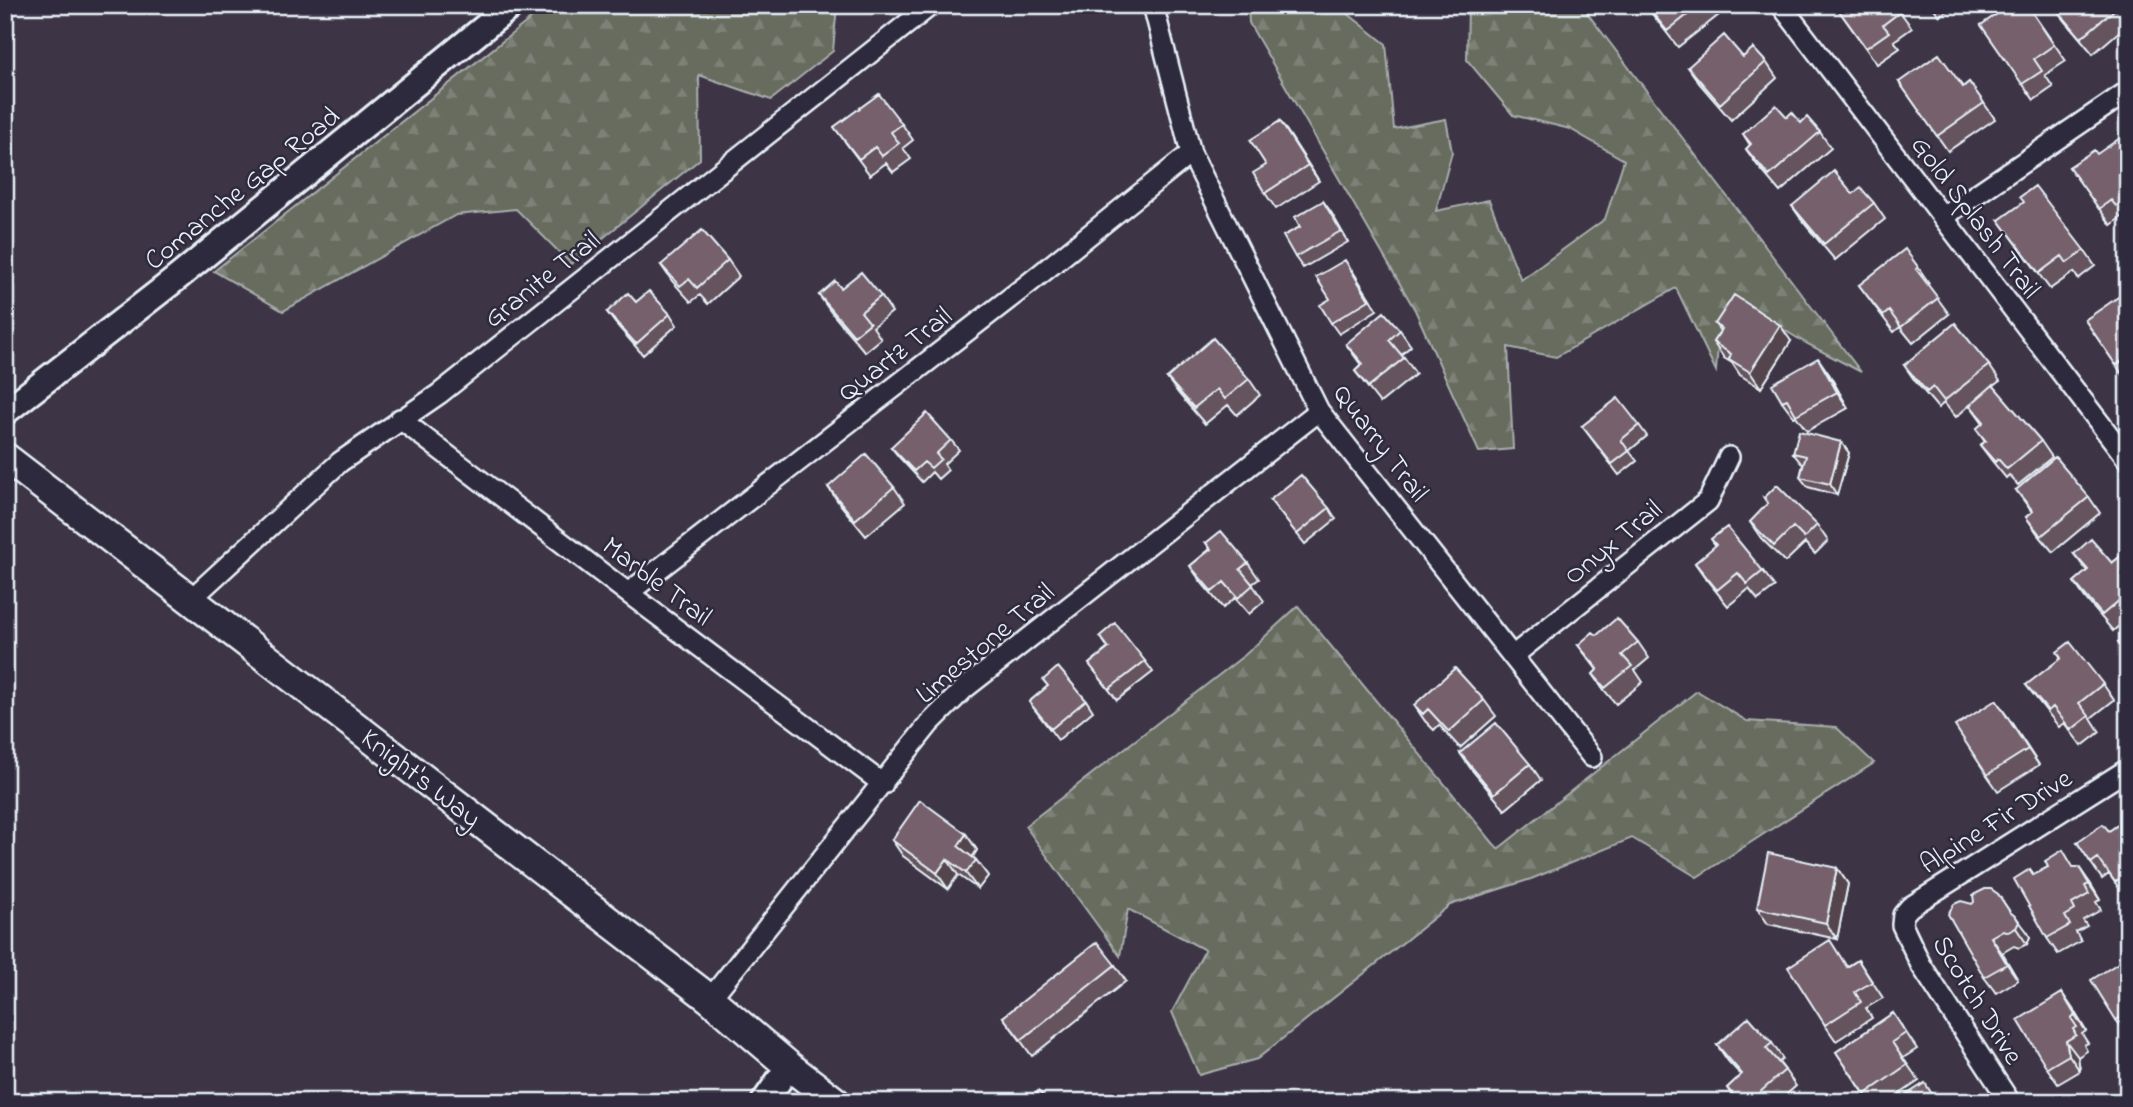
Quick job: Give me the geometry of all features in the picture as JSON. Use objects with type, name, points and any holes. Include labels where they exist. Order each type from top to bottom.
[{"type":"main road","name":"Knight's Way","points":[[5,457],[710,999],[836,1102]]},
{"type":"street","name":"Comanche Gap Road","points":[[5,412],[177,278],[512,5]]},
{"type":"street","name":"Granite Trail","points":[[191,599],[340,462],[450,385],[931,5]]},
{"type":"street","name":"Quarry Trail","points":[[1153,5],[1191,153],[1319,411],[1592,757]]},
{"type":"street","name":"Gold Splash Trail","points":[[1781,5],[2124,449]]},
{"type":"street","points":[[1943,217],[2128,90]]},
{"type":"street","name":"Quartz Trail","points":[[628,593],[1028,284],[1191,153]]},
{"type":"street","name":"Limestone Trail","points":[[710,999],[929,724],[964,689],[1319,411]]},
{"type":"street","name":"Marble Trail","points":[[400,419],[883,783]]},
{"type":"street","name":"Onyx Trail","points":[[1514,655],[1708,501],[1729,457]]},
{"type":"street","name":"Alpine Fir Drive","points":[[1902,925],[1903,915],[1910,907],[2128,769]]},
{"type":"street","name":"Scotch Drive","points":[[1902,925],[1921,965],[2010,1102]]},
{"type":"street","points":[[764,1102],[789,1066]]},
{"type":"green space","points":[[548,5],[837,5],[833,51],[771,100],[699,75],[700,159],[571,264],[516,209],[456,215],[283,311],[214,271]]},
{"type":"green space","points":[[1248,5],[1337,5],[1386,44],[1394,129],[1446,119],[1452,152],[1436,211],[1489,200],[1521,280],[1605,219],[1624,160],[1570,129],[1513,115],[1467,60],[1468,5],[1581,5],[1861,372],[1802,341],[1741,303],[1719,334],[1716,371],[1676,288],[1556,357],[1508,347],[1513,449],[1479,452],[1415,310],[1249,23]]},
{"type":"green space","points":[[1298,606],[1498,849],[1697,691],[1747,721],[1836,727],[1874,763],[1697,877],[1632,838],[1531,879],[1450,905],[1257,1059],[1199,1075],[1172,1012],[1205,950],[1128,909],[1120,956],[1025,826],[1246,654]]},
{"type":"building","points":[[1646,5],[1700,5],[1667,31]]},
{"type":"building","points":[[1835,5],[1895,5],[1900,12],[1883,25],[1889,32],[1866,48]]},
{"type":"building","points":[[2010,5],[2027,5],[2054,45],[2034,59],[2042,71],[2022,84],[1981,25]]},
{"type":"building","points":[[2053,5],[2120,5],[2081,38]]},
{"type":"building","points":[[1724,35],[1743,57],[1753,48],[1766,62],[1720,104],[1688,67]]},
{"type":"building","points":[[1939,54],[1963,87],[1969,82],[1984,103],[1937,136],[1899,82]]},
{"type":"building","points":[[879,94],[902,124],[891,132],[899,143],[882,156],[875,147],[859,159],[834,127]]},
{"type":"building","points":[[1776,105],[1787,117],[1792,112],[1801,123],[1807,117],[1820,132],[1769,176],[1746,149],[1751,144],[1743,134]]},
{"type":"building","points":[[1280,121],[1308,165],[1265,193],[1253,173],[1266,165],[1250,140]]},
{"type":"building","points":[[2120,138],[2128,148],[2128,198],[2116,206],[2111,200],[2099,209],[2069,167],[2094,150],[2097,154]]},
{"type":"building","points":[[1834,171],[1853,194],[1861,188],[1874,203],[1824,244],[1792,206]]},
{"type":"building","points":[[2035,186],[2084,250],[2067,263],[2062,256],[2039,273],[1999,220],[2024,202],[2020,197]]},
{"type":"building","points":[[1323,201],[1341,231],[1295,257],[1283,236],[1300,227],[1295,217]]},
{"type":"building","points":[[702,230],[728,260],[697,288],[689,279],[680,286],[661,265]]},
{"type":"building","points":[[1905,249],[1938,298],[1901,327],[1889,311],[1883,316],[1859,285]]},
{"type":"building","points":[[1345,260],[1369,300],[1331,323],[1320,305],[1330,299],[1316,277]]},
{"type":"building","points":[[861,272],[881,296],[861,312],[870,323],[854,336],[819,295],[835,281],[841,288]]},
{"type":"building","points":[[649,291],[670,314],[636,344],[607,312],[628,293],[636,302]]},
{"type":"building","points":[[2127,291],[2128,357],[2116,365],[2085,320]]},
{"type":"building","points":[[1734,295],[1780,325],[1750,372],[1729,359],[1731,354],[1713,342],[1722,329],[1715,324]]},
{"type":"building","points":[[1384,312],[1400,330],[1389,340],[1404,358],[1368,387],[1355,371],[1363,364],[1346,344]]},
{"type":"building","points":[[1955,323],[1989,365],[1944,401],[1933,387],[1927,392],[1904,365]]},
{"type":"building","points":[[1213,338],[1249,379],[1225,399],[1217,389],[1194,408],[1167,378]]},
{"type":"building","points":[[1818,358],[1837,392],[1796,415],[1787,399],[1782,401],[1772,384]]},
{"type":"building","points":[[1993,385],[2041,441],[2007,469],[1998,459],[1995,462],[1980,445],[1986,441],[1976,429],[1984,422],[1970,405]]},
{"type":"building","points":[[1618,398],[1639,425],[1621,440],[1629,451],[1612,464],[1582,426]]},
{"type":"building","points":[[927,413],[951,440],[936,454],[941,459],[931,468],[924,462],[914,471],[891,447]]},
{"type":"building","points":[[1799,431],[1841,442],[1830,484],[1800,477],[1806,456],[1793,453]]},
{"type":"building","points":[[866,454],[894,487],[855,520],[828,487]]},
{"type":"building","points":[[2055,457],[2089,497],[2041,536],[2026,517],[2033,511],[2016,490]]},
{"type":"building","points":[[1301,475],[1329,508],[1297,534],[1270,500]]},
{"type":"building","points":[[1777,485],[1817,525],[1804,538],[1793,527],[1774,546],[1750,522],[1768,503],[1764,498]]},
{"type":"building","points":[[1727,527],[1763,571],[1747,584],[1738,573],[1717,590],[1695,563],[1716,545],[1711,539]]},
{"type":"building","points":[[1221,531],[1248,563],[1240,569],[1253,585],[1238,598],[1224,582],[1212,592],[1190,566],[1211,549],[1206,543]]},
{"type":"building","points":[[2091,539],[2112,563],[2128,550],[2128,593],[2102,615],[2074,582],[2088,570],[2074,554]]},
{"type":"building","points":[[2128,616],[2128,634],[2119,623]]},
{"type":"building","points":[[1617,618],[1638,642],[1622,655],[1632,666],[1605,688],[1593,674],[1598,669],[1578,645],[1593,632],[1597,635]]},
{"type":"building","points":[[1115,623],[1145,661],[1109,689],[1089,664],[1109,648],[1100,636]]},
{"type":"building","points":[[2128,635],[2128,654],[2118,642]]},
{"type":"building","points":[[2070,642],[2103,684],[2079,703],[2089,716],[2071,730],[2053,707],[2048,711],[2026,685],[2061,658],[2057,652]]},
{"type":"building","points":[[1058,667],[1086,700],[1051,729],[1029,702],[1048,686],[1043,680]]},
{"type":"building","points":[[1455,668],[1484,700],[1449,732],[1428,709],[1423,714],[1414,705]]},
{"type":"building","points":[[1996,700],[2028,749],[1987,775],[1955,726]]},
{"type":"building","points":[[1496,723],[1530,764],[1494,794],[1460,753]]},
{"type":"building","points":[[920,800],[966,834],[958,846],[976,860],[966,873],[947,859],[937,873],[892,840]]},
{"type":"building","points":[[2128,818],[2128,873],[2115,882],[2098,858],[2091,863],[2077,842],[2103,824],[2109,831]]},
{"type":"building","points":[[2063,850],[2073,867],[2079,867],[2089,884],[2085,886],[2089,894],[2072,904],[2075,910],[2065,916],[2070,925],[2047,938],[2014,879],[2030,869],[2033,875],[2048,867],[2045,861]]},
{"type":"building","points":[[1768,853],[1837,868],[1826,923],[1757,908]]},
{"type":"building","points":[[1991,889],[1998,894],[2019,922],[2016,928],[2008,932],[2003,930],[1991,937],[2007,964],[1984,977],[1948,914],[1954,904],[1961,901],[1972,904],[1973,895]]},
{"type":"building","points":[[1830,940],[1847,967],[1858,960],[1872,982],[1855,992],[1861,1002],[1825,1025],[1788,967]]},
{"type":"building","points":[[1097,942],[1115,965],[1021,1040],[1003,1017]]},
{"type":"building","points":[[2128,957],[2128,1013],[2116,1020],[2091,980]]},
{"type":"building","points":[[2062,993],[2075,1015],[2071,1018],[2077,1027],[2073,1029],[2076,1035],[2066,1041],[2069,1055],[2047,1068],[2018,1020]]},
{"type":"building","points":[[1893,1013],[1906,1033],[1892,1042],[1907,1065],[1865,1094],[1836,1052]]},
{"type":"building","points":[[1749,1017],[1772,1043],[1766,1048],[1785,1070],[1749,1102],[1739,1102],[1727,1088],[1742,1074],[1717,1045]]},
{"type":"building","points":[[1925,1083],[1937,1102],[1895,1102]]},
{"type":"building","points":[[1038,1091],[1050,1102],[1029,1102]]}]
